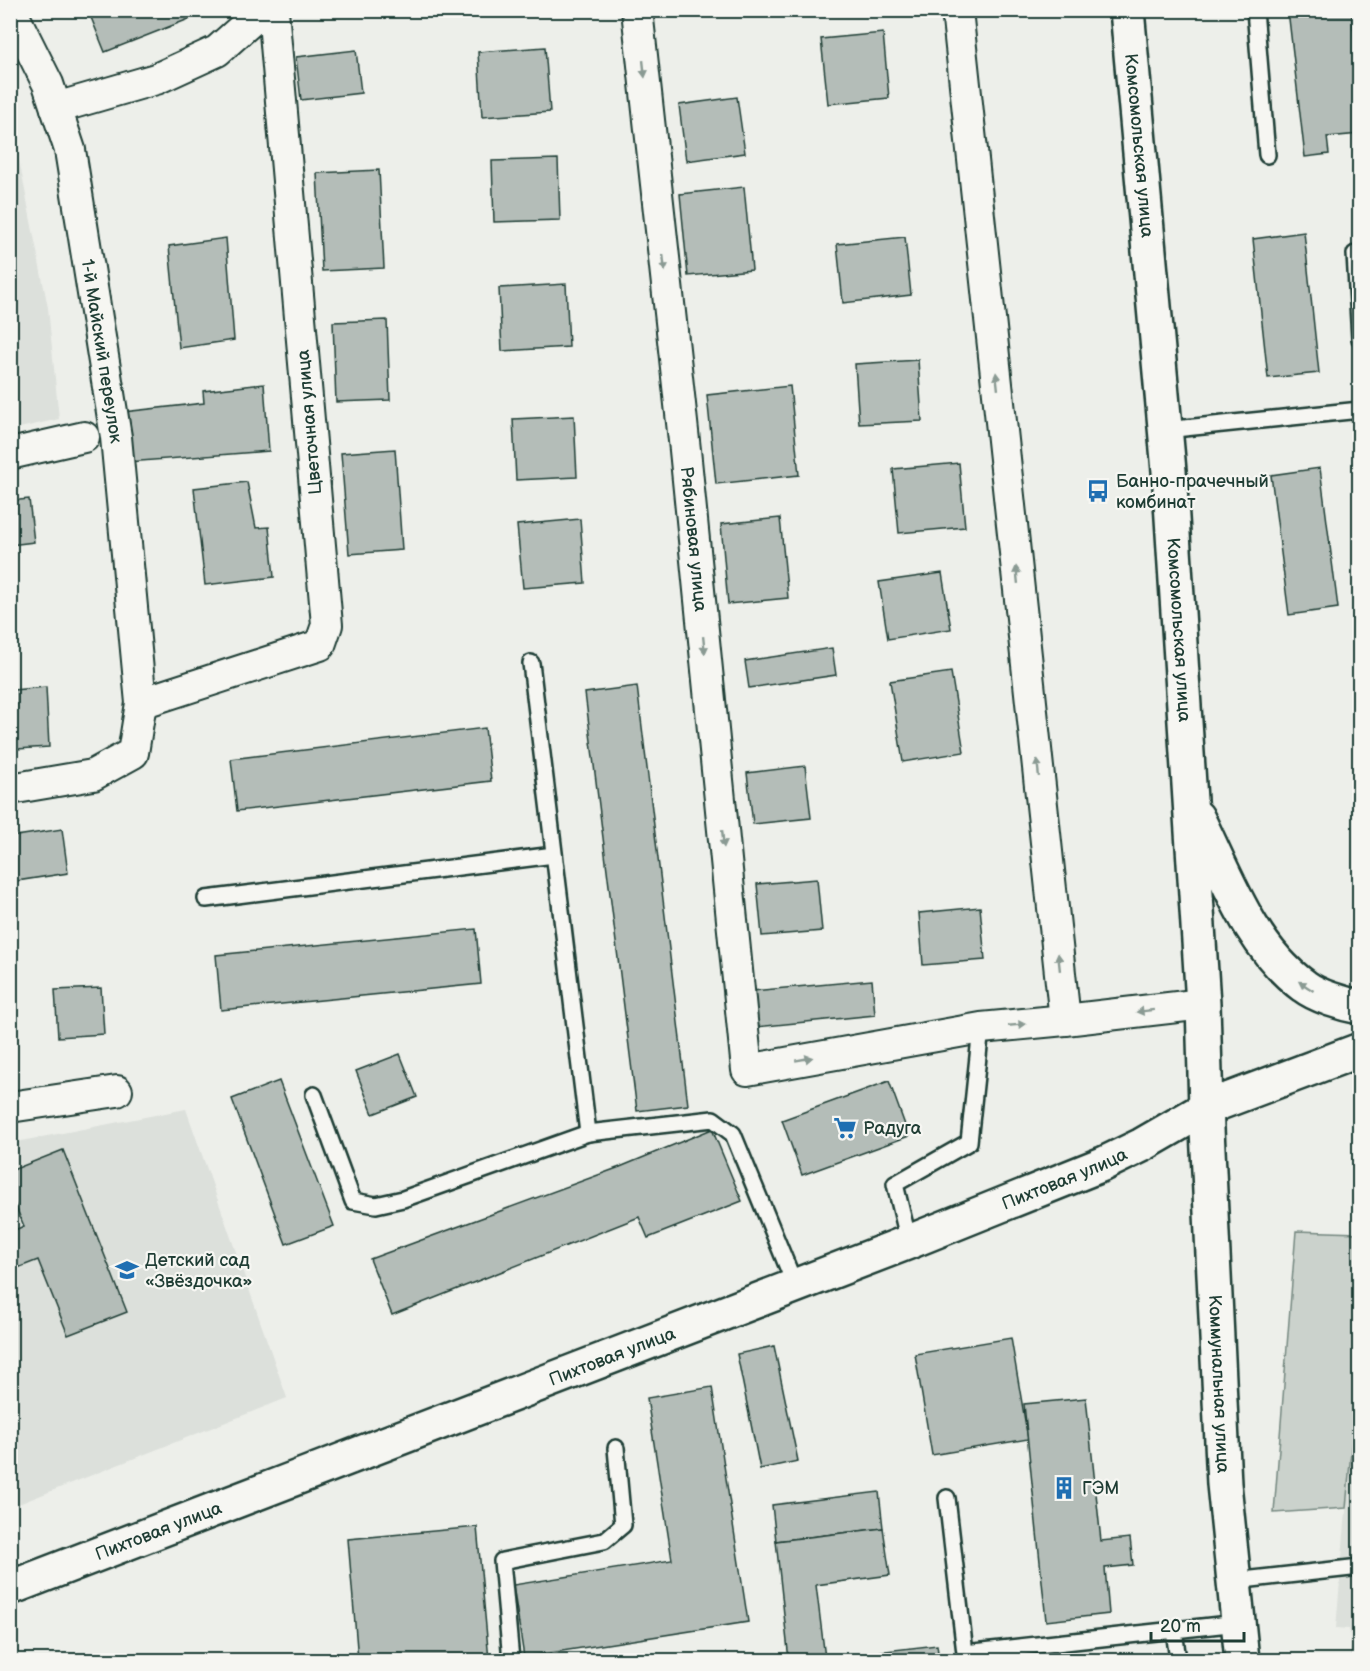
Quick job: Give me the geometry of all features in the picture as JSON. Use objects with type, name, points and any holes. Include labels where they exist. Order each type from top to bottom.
[{"type":"street","name":"1-й Майский переулок","points":[[10,789],[93,775],[133,753],[141,703],[116,438],[70,150],[48,84],[11,10]]},
{"type":"street","points":[[56,108],[156,79],[217,51],[263,10]]},
{"type":"street","name":"Цветочная улица","points":[[141,703],[320,645],[327,625],[273,10]]},
{"type":"street","name":"Рябиновая улица","points":[[638,10],[747,1070],[981,1028]]},
{"type":"street","points":[[957,10],[1065,1020]]},
{"type":"street","name":"Комсомольская улица","points":[[1127,10],[1165,429],[1191,804],[1203,1004],[1206,1108]]},
{"type":"street","points":[[10,454],[84,437]]},
{"type":"street","points":[[1191,804],[1255,933],[1278,964],[1305,988],[1344,1004],[1359,1007]]},
{"type":"street","points":[[981,1028],[1203,1004]]},
{"type":"street","name":"Пихтовая улица","points":[[10,1588],[909,1242],[1103,1164],[1142,1145],[1206,1108],[1359,1050]]},
{"type":"street","points":[[10,1107],[117,1091]]},
{"type":"street","name":"Коммунальная улица","points":[[1206,1108],[1224,1484],[1242,1660]]},
{"type":"lane","points":[[1255,10],[1267,155]]},
{"type":"lane","points":[[1355,254],[1359,339]]},
{"type":"lane","points":[[1165,429],[1359,410]]},
{"type":"lane","points":[[531,663],[588,1133]]},
{"type":"lane","points":[[206,899],[554,855]]},
{"type":"lane","points":[[909,1242],[895,1184],[969,1142],[981,1028]]},
{"type":"lane","points":[[314,1095],[353,1201],[376,1205],[404,1199],[588,1133],[712,1119],[733,1134],[795,1286]]},
{"type":"lane","points":[[511,1660],[502,1560],[604,1541],[623,1525],[616,1448]]},
{"type":"lane","points":[[947,1498],[965,1653],[1238,1623]]},
{"type":"lane","points":[[1234,1581],[1359,1567]]},
{"type":"lane","points":[[1174,1630],[1178,1660]]},
{"type":"shaded area","points":[[11,119],[48,308],[59,419],[11,430]]},
{"type":"shaded area","name":"Детский сад «Звёздочка»","points":[[186,1109],[287,1398],[11,1507],[11,1143]]},
{"type":"shaded area","points":[[1296,1231],[1359,1233],[1359,1359],[1346,1508],[1274,1513]]},
{"type":"shaded area","points":[[1359,1359],[1359,1660],[1352,1660],[1349,1629],[1336,1628]]},
{"type":"building","points":[[88,10],[197,10],[199,15],[105,52]]},
{"type":"building","points":[[481,10],[531,10],[531,14],[482,16]]},
{"type":"building","points":[[1288,10],[1351,10],[1360,80],[1360,134],[1327,137],[1329,154],[1305,157]]},
{"type":"building","points":[[883,33],[889,98],[828,104],[821,39]]},
{"type":"building","points":[[545,47],[550,112],[482,117],[478,52]]},
{"type":"building","points":[[356,50],[361,93],[301,100],[296,57]]},
{"type":"building","points":[[737,97],[745,153],[686,161],[679,105]]},
{"type":"building","points":[[558,159],[560,220],[494,222],[492,161]]},
{"type":"building","points":[[379,170],[384,268],[322,271],[317,173]]},
{"type":"building","points":[[744,187],[752,270],[688,276],[680,194]]},
{"type":"building","points":[[1304,232],[1319,373],[1268,378],[1253,239]]},
{"type":"building","points":[[905,237],[911,295],[843,303],[837,244]]},
{"type":"building","points":[[226,238],[234,340],[179,348],[169,246]]},
{"type":"building","points":[[566,284],[569,347],[502,351],[499,288]]},
{"type":"building","points":[[387,320],[390,400],[336,402],[333,322]]},
{"type":"building","points":[[918,360],[922,421],[859,424],[855,364]]},
{"type":"building","points":[[264,384],[269,451],[128,462],[123,412],[204,403],[203,391]]},
{"type":"building","points":[[790,386],[799,475],[716,484],[707,395]]},
{"type":"building","points":[[574,416],[577,477],[516,480],[513,419]]},
{"type":"building","points":[[395,449],[402,550],[349,554],[341,453]]},
{"type":"building","points":[[959,463],[965,527],[899,533],[893,469]]},
{"type":"building","points":[[1320,468],[1338,608],[1289,615],[1271,475]]},
{"type":"building","points":[[247,482],[256,528],[269,527],[274,577],[205,585],[194,488]]},
{"type":"building","points":[[29,499],[34,542],[10,545],[10,501]]},
{"type":"building","points":[[780,518],[788,598],[728,604],[721,524]]},
{"type":"building","points":[[580,519],[585,583],[523,588],[517,525]]},
{"type":"building","points":[[942,573],[951,629],[888,639],[879,582]]},
{"type":"building","points":[[832,648],[836,675],[749,688],[745,661]]},
{"type":"building","points":[[951,672],[964,752],[903,762],[890,681]]},
{"type":"building","points":[[637,686],[688,1105],[637,1111],[585,693]]},
{"type":"building","points":[[46,687],[49,747],[17,749],[13,690]]},
{"type":"building","points":[[485,728],[491,781],[237,811],[231,759]]},
{"type":"building","points":[[805,766],[811,818],[753,824],[747,773]]},
{"type":"building","points":[[62,829],[68,873],[10,882],[10,837]]},
{"type":"building","points":[[817,879],[822,931],[762,936],[757,884]]},
{"type":"building","points":[[980,907],[985,960],[923,965],[919,913]]},
{"type":"building","points":[[476,929],[481,984],[221,1010],[216,955]]},
{"type":"building","points":[[872,980],[875,1015],[756,1027],[752,991]]},
{"type":"building","points":[[101,988],[104,1034],[58,1037],[55,990]]},
{"type":"building","points":[[400,1054],[417,1097],[373,1114],[356,1071]]},
{"type":"building","points":[[279,1081],[334,1226],[286,1244],[232,1099]]},
{"type":"building","name":"Радуга","points":[[889,1081],[909,1136],[802,1175],[782,1120]]},
{"type":"building","points":[[712,1129],[742,1201],[648,1238],[639,1217],[392,1315],[370,1259],[620,1167]]},
{"type":"building","points":[[63,1150],[127,1312],[68,1335],[38,1260],[10,1271],[10,1232],[24,1226],[10,1193],[10,1171]]},
{"type":"building","points":[[1011,1338],[1028,1439],[932,1455],[915,1354]]},
{"type":"building","points":[[774,1346],[798,1461],[760,1469],[737,1354]]},
{"type":"building","points":[[712,1387],[748,1622],[524,1657],[513,1585],[672,1560],[647,1398]]},
{"type":"building","name":"ГЭМ","points":[[1086,1398],[1101,1541],[1130,1538],[1133,1565],[1105,1568],[1109,1614],[1046,1621],[1024,1404]]},
{"type":"building","points":[[879,1492],[883,1528],[776,1541],[772,1505]]},
{"type":"building","points":[[477,1527],[489,1660],[358,1660],[348,1539]]},
{"type":"building","points":[[883,1528],[890,1575],[816,1585],[825,1658],[937,1645],[939,1660],[789,1660],[776,1541]]},
{"type":"building","points":[[1356,1621],[1360,1622],[1360,1654],[1352,1653]]},
{"type":"place","name":"Банно-прачечный комбинат","points":[[1098,491]]},
{"type":"place","name":"Радуга","points":[[845,1128]]},
{"type":"place","name":"Детский сад «Звёздочка»","points":[[127,1270]]},
{"type":"place","name":"ГЭМ","points":[[1064,1488]]}]
